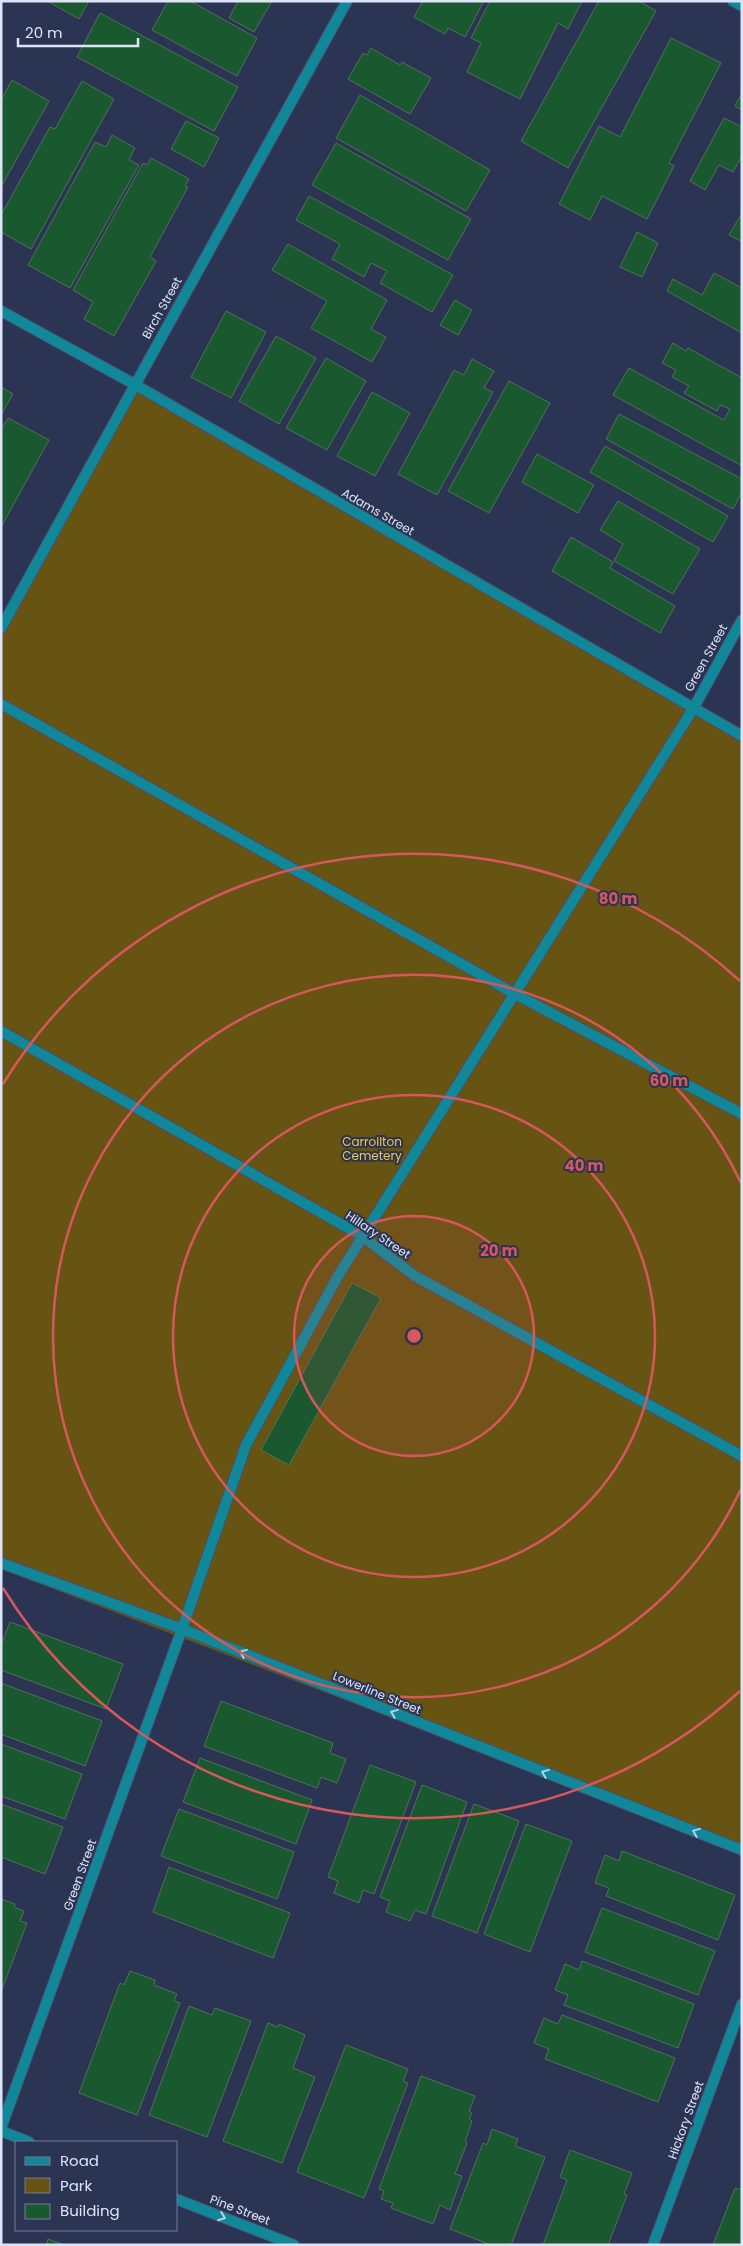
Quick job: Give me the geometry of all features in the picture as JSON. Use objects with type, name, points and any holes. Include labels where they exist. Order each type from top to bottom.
[{"type":"street","name":"Birch Street","points":[[1,628],[347,1]]},
{"type":"street","points":[[733,1],[742,6]]},
{"type":"street","name":"Adams Street","points":[[1,311],[134,384],[742,736]]},
{"type":"street","name":"Green Street","points":[[1,2130],[246,1446],[362,1236],[516,994],[693,709],[742,620]]},
{"type":"street","points":[[1,704],[516,994],[742,1114]]},
{"type":"street","name":"Hillary Street","points":[[1,1031],[362,1236],[415,1276],[742,1456]]},
{"type":"street","name":"Lowerline Street","points":[[1,1563],[182,1629],[742,1850]]},
{"type":"street","name":"Hickory Street","points":[[653,2245],[742,2004]]},
{"type":"street","points":[[1,2130],[27,2141]]},
{"type":"street","name":"Pine Street","points":[[178,2200],[294,2245]]},
{"type":"green space","name":"Carrollton Cemetery","points":[[134,384],[742,729],[742,1851],[1,1569],[1,632]]},
{"type":"building","points":[[47,1],[89,1],[79,19]]},
{"type":"building","points":[[168,1],[190,1],[257,38],[237,76],[152,30]]},
{"type":"building","points":[[238,1],[272,1],[254,32],[229,18]]},
{"type":"building","points":[[423,1],[484,1],[465,37],[448,28],[445,34],[414,17]]},
{"type":"building","points":[[490,1],[582,1],[568,29],[558,23],[520,99],[467,72],[481,43],[471,38]]},
{"type":"building","points":[[599,1],[639,1],[656,11],[568,168],[521,141]]},
{"type":"building","points":[[100,13],[238,87],[214,131],[77,57]]},
{"type":"building","points":[[671,38],[721,63],[669,163],[674,166],[647,219],[602,196],[590,220],[559,204],[599,126],[620,137]]},
{"type":"building","points":[[371,48],[400,65],[402,62],[431,78],[410,114],[348,79],[363,53],[367,55]]},
{"type":"building","points":[[12,80],[49,101],[1,187],[1,100]]},
{"type":"building","points":[[82,81],[114,99],[31,249],[1,232],[1,215],[50,127],[55,129]]},
{"type":"building","points":[[742,93],[742,110],[735,106]]},
{"type":"building","points":[[360,95],[490,170],[466,211],[336,138]]},
{"type":"building","points":[[724,118],[742,127],[742,156],[733,172],[719,165],[705,190],[690,181]]},
{"type":"building","points":[[186,121],[219,138],[204,167],[171,149]]},
{"type":"building","points":[[112,135],[135,148],[129,160],[139,165],[70,288],[28,265],[95,142],[106,147]]},
{"type":"building","points":[[336,143],[471,219],[448,260],[312,185]]},
{"type":"building","points":[[151,158],[189,179],[185,186],[188,187],[150,257],[156,261],[114,336],[84,319],[93,302],[73,290],[143,163],[147,165]]},
{"type":"building","points":[[309,196],[453,275],[432,312],[380,283],[387,271],[371,263],[364,277],[332,259],[340,244],[296,220]]},
{"type":"building","points":[[742,213],[742,242],[729,235]]},
{"type":"building","points":[[637,232],[658,243],[642,277],[620,267]]},
{"type":"building","points":[[288,244],[387,300],[371,329],[386,337],[372,362],[311,328],[327,301],[272,270]]},
{"type":"building","points":[[714,273],[742,288],[742,333],[667,291],[673,279],[702,295]]},
{"type":"building","points":[[455,300],[472,310],[458,335],[440,325]]},
{"type":"building","points":[[226,311],[266,332],[231,398],[191,377]]},
{"type":"building","points":[[276,336],[316,358],[279,424],[239,401]]},
{"type":"building","points":[[673,343],[686,351],[688,348],[742,378],[742,466],[613,395],[629,368],[724,420],[730,409],[720,405],[717,411],[684,393],[689,386],[672,377],[676,370],[662,363]]},
{"type":"building","points":[[326,358],[366,381],[327,450],[286,428]]},
{"type":"building","points":[[472,359],[494,371],[484,388],[493,392],[437,495],[398,474],[454,370],[464,375]]},
{"type":"building","points":[[509,381],[550,403],[489,513],[448,491]]},
{"type":"building","points":[[1,387],[13,394],[1,415]]},
{"type":"building","points":[[372,392],[410,413],[375,476],[337,456]]},
{"type":"building","points":[[619,414],[742,479],[742,492],[733,509],[606,439]]},
{"type":"building","points":[[8,418],[49,440],[1,527],[1,430]]},
{"type":"building","points":[[605,446],[728,516],[713,542],[590,472]]},
{"type":"building","points":[[537,454],[594,485],[578,513],[522,482]]},
{"type":"building","points":[[618,501],[700,549],[673,594],[614,561],[623,544],[600,530]]},
{"type":"building","points":[[571,537],[613,562],[610,568],[675,606],[660,633],[552,571]]},
{"type":"building","points":[[352,1283],[381,1298],[289,1465],[261,1450]]},
{"type":"building","points":[[10,1622],[123,1664],[106,1709],[1,1670],[1,1645]]},
{"type":"building","points":[[1,1683],[102,1721],[85,1766],[1,1734]]},
{"type":"building","points":[[221,1701],[333,1743],[330,1753],[346,1759],[337,1783],[321,1777],[317,1788],[204,1746]]},
{"type":"building","points":[[1,1744],[82,1774],[65,1819],[1,1796]]},
{"type":"building","points":[[200,1758],[312,1800],[296,1844],[183,1802]]},
{"type":"building","points":[[370,1765],[416,1782],[374,1894],[363,1890],[359,1903],[334,1893],[338,1881],[328,1877]]},
{"type":"building","points":[[422,1785],[467,1802],[426,1914],[415,1910],[410,1921],[386,1912],[390,1901],[380,1897]]},
{"type":"building","points":[[1,1804],[63,1827],[45,1874],[1,1857]]},
{"type":"building","points":[[474,1804],[519,1821],[477,1933],[432,1916]]},
{"type":"building","points":[[179,1809],[294,1852],[277,1899],[161,1856]]},
{"type":"building","points":[[526,1824],[572,1841],[530,1952],[484,1934]]},
{"type":"building","points":[[622,1851],[735,1895],[718,1940],[606,1896],[609,1888],[595,1883],[605,1855],[619,1861]]},
{"type":"building","points":[[169,1867],[290,1913],[273,1958],[153,1912]]},
{"type":"building","points":[[1,1899],[15,1904],[14,1907],[24,1911],[20,1921],[27,1923],[1,1992]]},
{"type":"building","points":[[602,1908],[715,1951],[698,1995],[585,1952]]},
{"type":"building","points":[[582,1961],[694,2004],[678,2048],[564,2005],[568,1995],[555,1990],[565,1964],[579,1970]]},
{"type":"building","points":[[130,1971],[155,1980],[154,1985],[177,1994],[174,2001],[180,2003],[137,2115],[79,2093],[120,1983],[124,1985]]},
{"type":"building","points":[[189,2006],[212,2015],[215,2008],[251,2021],[207,2137],[149,2115]]},
{"type":"building","points":[[562,2015],[675,2058],[658,2102],[545,2059],[549,2049],[534,2043],[544,2018],[558,2024]]},
{"type":"building","points":[[268,2023],[278,2027],[279,2024],[305,2035],[293,2068],[315,2077],[282,2163],[223,2141]]},
{"type":"building","points":[[346,2045],[408,2069],[403,2081],[408,2083],[364,2198],[297,2172]]},
{"type":"building","points":[[421,2076],[475,2096],[469,2111],[472,2113],[469,2119],[472,2121],[465,2142],[467,2143],[455,2174],[462,2176],[450,2210],[440,2205],[433,2224],[391,2208],[393,2203],[381,2199],[384,2191],[379,2189]]},
{"type":"building","points":[[492,2129],[518,2139],[515,2146],[545,2157],[511,2245],[491,2245],[450,2229],[483,2143],[487,2145]]},
{"type":"building","points":[[570,2150],[632,2173],[624,2194],[627,2195],[608,2245],[543,2245],[567,2180],[560,2177]]},
{"type":"building","points":[[735,2188],[742,2190],[742,2245],[713,2245]]},
{"type":"building","points":[[48,2239],[64,2245],[46,2245]]}]
